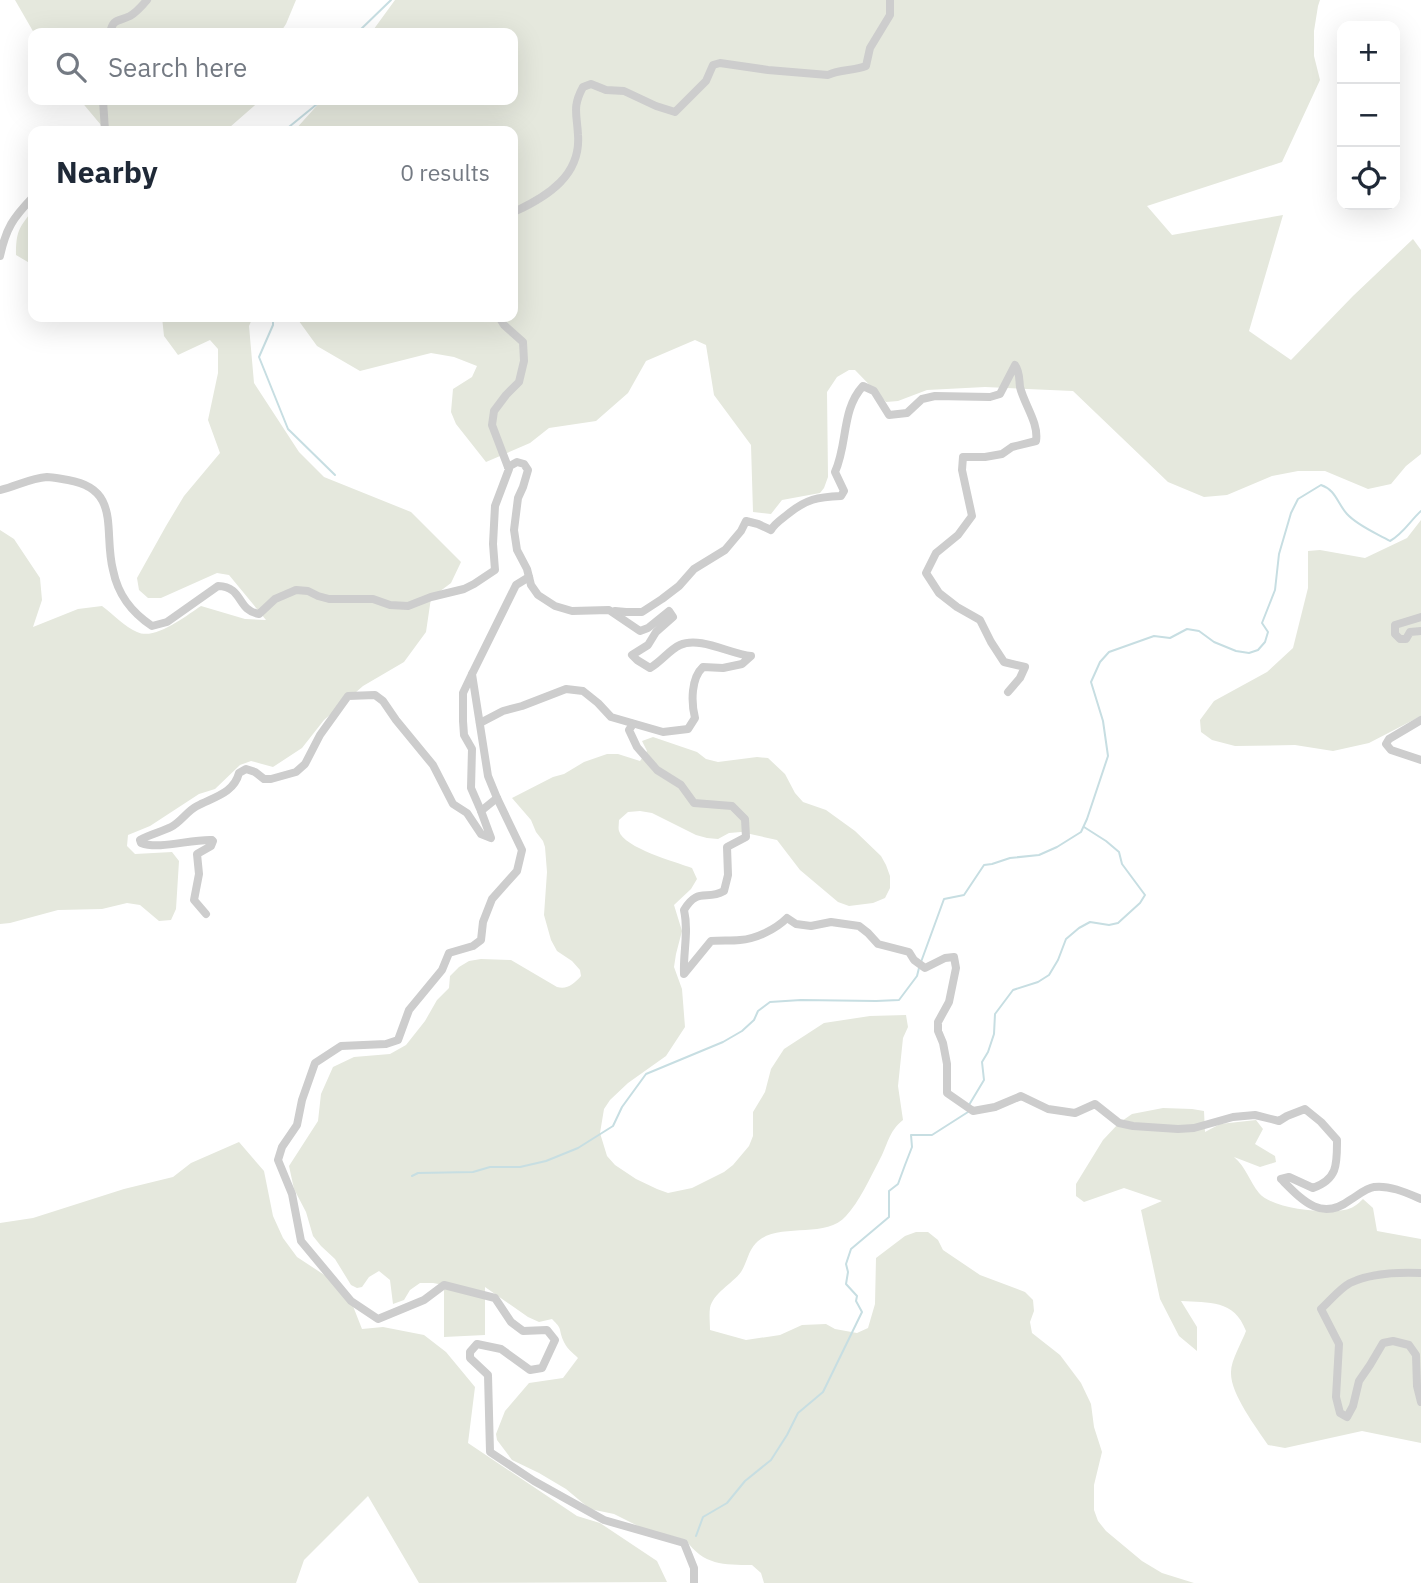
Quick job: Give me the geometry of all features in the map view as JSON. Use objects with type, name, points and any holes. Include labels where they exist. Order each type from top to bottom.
[{"type":"street","points":[[111,28],[115,21],[132,15],[147,0]]},
{"type":"street","points":[[518,210],[558,185],[575,163],[579,137],[575,113],[578,95],[583,87],[591,84],[606,90],[624,91],[675,112],[706,81],[713,65],[720,63],[828,75],[837,71],[853,71],[866,66],[870,48],[890,15],[890,0]]},
{"type":"street","points":[[103,105],[105,126]]},
{"type":"street","points":[[0,256],[11,223],[28,203]]},
{"type":"street","points":[[0,490],[46,477],[79,482],[92,488],[99,495],[108,517],[112,569],[118,588],[135,614],[152,626],[167,622],[218,586],[228,587],[236,592],[247,610],[254,614],[259,614],[275,599],[296,590],[308,591],[329,599],[373,599],[397,606],[408,606],[464,589],[495,570],[495,506],[509,469],[492,425],[494,411],[519,382],[524,361],[523,342],[502,322]]},
{"type":"street","points":[[508,467],[517,462],[524,464],[528,470],[518,498],[514,530],[517,550],[531,585],[538,595],[555,606],[572,611],[642,612],[679,586],[694,569],[726,550],[746,521],[771,530],[797,506],[813,498],[841,496],[844,491],[835,472],[841,458],[849,412],[863,386],[874,391],[889,415],[907,413],[922,399],[935,396],[990,397],[1000,394],[1015,365],[1024,400],[1034,422],[1036,442],[1012,447],[1002,454],[963,457],[962,470],[972,516],[958,535],[936,553],[926,573],[939,593],[980,620],[1004,662],[1025,667],[1008,692]]},
{"type":"street","points":[[206,914],[194,900],[199,874],[197,854],[211,846],[213,841],[198,839],[144,845],[140,840],[170,828],[192,809],[213,800],[237,782],[239,773],[246,769],[264,779],[296,772],[305,764],[320,735],[348,696],[375,695],[383,701],[433,765],[453,804],[467,813],[481,834],[491,838],[471,788],[473,757],[472,749],[464,735],[463,693],[516,585],[529,577]]},
{"type":"street","points":[[480,723],[503,711],[566,689],[583,691],[611,717],[663,732],[688,729],[695,718],[691,703],[698,673],[703,667],[723,668],[742,664],[751,656],[702,643],[682,644],[650,668],[632,655],[649,645],[656,632],[673,617],[669,611],[640,631],[609,610]]},
{"type":"street","points":[[1421,617],[1395,625],[1395,634],[1400,639],[1406,639],[1410,632],[1421,631]]},
{"type":"street","points":[[472,674],[488,776],[522,850],[517,872],[492,899],[483,922],[481,940],[473,946],[449,954],[442,970],[409,1010],[398,1040],[386,1044],[341,1046],[315,1063],[302,1100],[297,1125],[282,1147],[278,1160],[292,1194],[301,1241],[352,1301],[378,1319],[424,1300],[444,1285],[495,1298],[511,1322],[523,1331],[547,1330],[555,1340],[542,1368],[530,1370],[501,1349],[477,1343],[470,1352],[470,1358],[488,1375],[490,1452],[534,1481],[604,1520],[684,1543],[694,1569],[694,1583]]},
{"type":"street","points":[[1421,720],[1388,739],[1387,744],[1391,750],[1421,761]]},
{"type":"street","points":[[633,724],[629,730],[637,747],[657,770],[681,785],[694,803],[732,806],[745,819],[746,837],[727,847],[728,875],[724,891],[716,895],[698,895],[684,910],[687,924],[684,974],[711,941],[742,940],[776,928],[787,918],[796,924],[811,926],[831,922],[859,926],[878,944],[909,952],[914,960],[926,968],[945,958],[954,957],[956,968],[949,1002],[938,1022],[938,1031],[947,1064],[947,1093],[973,1111],[995,1107],[1021,1096],[1048,1109],[1075,1113],[1094,1104],[1119,1124],[1178,1129],[1255,1115],[1279,1121],[1305,1109],[1337,1140],[1337,1161],[1332,1178],[1313,1188],[1289,1177],[1281,1179],[1300,1199],[1314,1207],[1330,1210],[1342,1207],[1371,1186],[1391,1187],[1421,1199]]},
{"type":"street","points":[[481,811],[497,798]]},
{"type":"street","points":[[1421,1273],[1393,1273],[1349,1284],[1321,1309],[1339,1344],[1336,1397],[1339,1413],[1347,1417],[1353,1406],[1359,1381],[1382,1343],[1394,1341],[1409,1345],[1416,1355],[1417,1386],[1421,1402]]},
{"type":"shaded area","points":[[15,0],[296,0],[283,28],[31,28]]},
{"type":"shaded area","points":[[395,0],[1320,0],[1314,31],[1314,56],[1320,80],[1282,162],[1147,206],[1172,235],[1283,215],[1249,331],[1291,360],[1413,239],[1421,250],[1421,454],[1406,466],[1391,484],[1368,489],[1325,471],[1298,471],[1272,476],[1227,495],[1204,497],[1168,482],[1073,391],[985,387],[927,390],[898,401],[886,402],[855,370],[849,370],[837,377],[827,392],[828,477],[824,488],[820,493],[782,500],[771,514],[753,512],[751,445],[714,395],[706,345],[695,340],[646,361],[628,393],[596,421],[549,428],[530,443],[486,462],[456,424],[451,412],[453,389],[472,377],[477,366],[454,357],[431,353],[360,371],[317,346],[300,322],[518,322],[518,126],[299,126],[317,105],[518,105],[518,28],[375,28]]},
{"type":"shaded area","points":[[84,105],[255,105],[231,126],[102,126]]},
{"type":"shaded area","points":[[28,216],[28,262],[16,255],[19,230]]},
{"type":"shaded area","points":[[163,322],[251,322],[254,383],[299,452],[324,477],[411,512],[461,562],[451,583],[431,598],[426,632],[404,662],[363,686],[324,720],[302,748],[273,767],[251,761],[240,765],[215,789],[199,794],[150,826],[128,835],[127,846],[135,854],[172,852],[179,861],[176,909],[171,920],[159,921],[140,905],[127,903],[102,909],[58,910],[0,924],[0,530],[14,539],[40,578],[42,600],[33,627],[78,609],[102,606],[128,627],[144,634],[170,626],[201,606],[245,619],[266,620],[229,575],[217,573],[161,598],[148,598],[139,590],[137,578],[166,526],[184,496],[220,453],[208,420],[218,373],[218,349],[210,340],[178,355],[164,336]]},
{"type":"shaded area","points":[[1421,520],[1421,716],[1369,743],[1333,751],[1295,745],[1235,746],[1212,740],[1201,732],[1200,720],[1214,701],[1267,672],[1293,648],[1308,588],[1308,551],[1320,550],[1365,558],[1407,538]]},
{"type":"shaded area","points":[[653,737],[718,762],[768,758],[785,774],[803,802],[826,810],[855,831],[881,856],[890,876],[890,888],[885,898],[873,903],[849,906],[838,902],[800,870],[777,840],[741,832],[729,833],[718,839],[707,838],[652,813],[640,811],[628,812],[619,820],[619,831],[630,843],[651,854],[692,868],[697,879],[691,889],[674,905],[682,931],[674,967],[682,989],[685,1027],[666,1056],[628,1083],[604,1109],[600,1133],[607,1156],[636,1179],[657,1189],[668,1193],[692,1188],[724,1172],[749,1146],[753,1136],[753,1112],[765,1092],[771,1069],[784,1049],[824,1023],[870,1016],[906,1015],[908,1027],[903,1038],[898,1086],[903,1120],[891,1134],[855,1204],[837,1223],[814,1229],[776,1233],[756,1243],[741,1272],[712,1303],[710,1330],[746,1340],[780,1335],[802,1325],[826,1324],[835,1329],[857,1333],[868,1328],[875,1304],[876,1258],[905,1236],[928,1232],[938,1240],[943,1250],[980,1275],[1025,1292],[1033,1300],[1034,1311],[1030,1322],[1032,1333],[1060,1355],[1081,1383],[1091,1404],[1094,1427],[1102,1452],[1094,1485],[1094,1510],[1098,1521],[1142,1561],[1162,1573],[1194,1583],[764,1583],[761,1573],[752,1565],[715,1562],[700,1554],[686,1540],[642,1528],[614,1514],[590,1509],[566,1489],[512,1460],[497,1440],[496,1434],[505,1411],[529,1383],[563,1378],[578,1358],[566,1345],[559,1327],[552,1319],[539,1322],[528,1317],[485,1287],[485,1335],[444,1337],[444,1285],[420,1283],[410,1290],[404,1300],[393,1304],[390,1280],[379,1271],[369,1277],[362,1287],[351,1285],[335,1259],[313,1236],[306,1212],[294,1189],[289,1166],[318,1121],[321,1094],[333,1067],[354,1057],[390,1054],[406,1045],[437,1000],[449,988],[450,976],[469,961],[511,960],[561,988],[570,986],[581,976],[580,970],[557,951],[551,940],[544,915],[547,872],[545,847],[531,820],[512,798],[584,762],[607,754],[618,754],[640,761],[647,751],[642,741]]},
{"type":"shaded area","points":[[1163,1108],[1204,1111],[1205,1132],[1220,1124],[1256,1120],[1263,1129],[1255,1144],[1275,1156],[1276,1162],[1260,1167],[1234,1157],[1259,1193],[1275,1203],[1299,1209],[1335,1211],[1355,1206],[1363,1199],[1373,1208],[1377,1231],[1421,1239],[1421,1443],[1362,1431],[1285,1448],[1268,1445],[1245,1410],[1232,1380],[1233,1362],[1246,1331],[1235,1313],[1211,1303],[1181,1301],[1197,1327],[1197,1351],[1179,1336],[1160,1299],[1141,1210],[1162,1201],[1124,1188],[1084,1202],[1076,1196],[1076,1184],[1103,1140],[1119,1123],[1132,1114]]},
{"type":"shaded area","points":[[239,1142],[264,1171],[273,1216],[283,1238],[297,1257],[335,1282],[351,1301],[362,1329],[383,1327],[424,1335],[446,1352],[475,1387],[468,1443],[577,1516],[600,1523],[657,1561],[667,1582],[419,1583],[368,1496],[304,1560],[296,1583],[0,1583],[0,1223],[33,1218],[124,1189],[173,1177],[191,1163]]},
{"type":"waterway","points":[[362,28],[391,0]]},
{"type":"waterway","points":[[290,126],[316,105]]},
{"type":"waterway","points":[[273,322],[259,357],[288,429],[335,475]]},
{"type":"waterway","points":[[921,962],[944,899],[964,895],[984,865],[1010,858],[1039,855],[1081,832],[1108,756],[1103,721],[1091,682],[1100,662],[1109,652],[1154,636],[1170,638],[1187,629],[1199,631],[1214,642],[1236,651],[1249,653],[1258,650],[1265,642],[1268,632],[1262,623],[1275,590],[1279,554],[1291,513],[1298,499],[1321,485],[1333,493],[1351,518],[1390,541],[1421,511]]},
{"type":"waterway","points":[[969,1105],[984,1080],[982,1062],[994,1034],[995,1014],[1013,990],[1038,982],[1049,975],[1066,939],[1079,928],[1090,922],[1109,925],[1118,923],[1145,895],[1122,864],[1119,852],[1084,827]]},
{"type":"waterway","points":[[412,1176],[418,1173],[473,1172],[490,1167],[520,1167],[546,1161],[578,1148],[613,1126],[622,1107],[646,1074],[723,1042],[742,1031],[754,1020],[758,1011],[770,1002],[899,1000],[917,976],[919,968]]},
{"type":"waterway","points":[[696,1536],[703,1517],[727,1503],[745,1481],[771,1460],[798,1413],[823,1392],[862,1312],[856,1301],[857,1296],[846,1284],[846,1264],[851,1249],[889,1217],[889,1191],[898,1184],[912,1147],[911,1135],[932,1135],[968,1110]]}]
